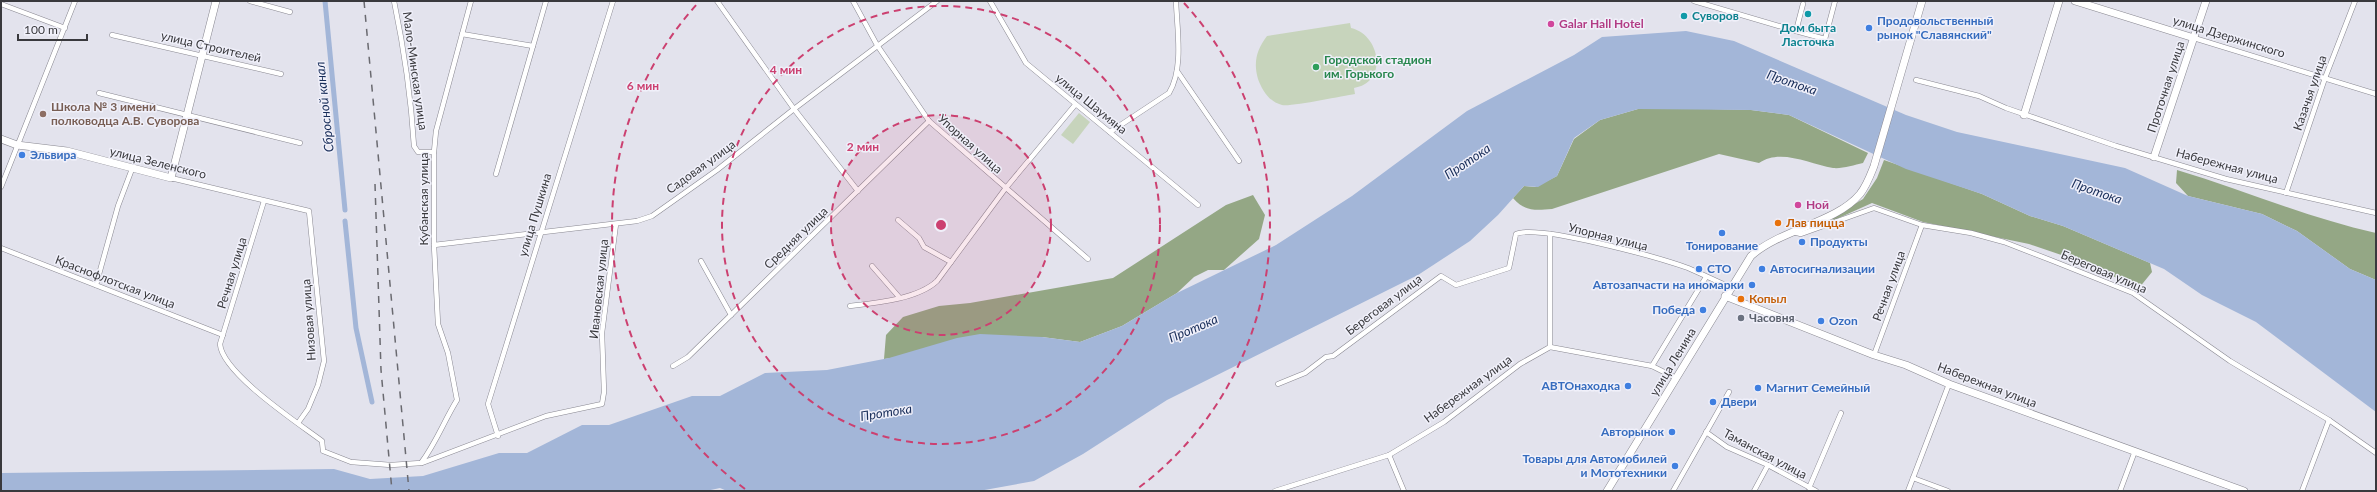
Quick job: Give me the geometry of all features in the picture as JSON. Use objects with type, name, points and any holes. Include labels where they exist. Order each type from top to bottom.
[{"type":"street","points":[[1,187],[75,1]]},
{"type":"street","points":[[171,178],[216,1]]},
{"type":"street","points":[[250,1],[290,12]]},
{"type":"street","name":"Мало-Минская улица","points":[[394,1],[402,38],[411,102],[414,146],[418,152],[434,152]]},
{"type":"street","name":"Кубанская улица","points":[[421,463],[433,447],[444,420],[457,400],[448,353],[438,324],[434,245],[434,152],[436,131],[471,1]]},
{"type":"street","points":[[496,174],[546,1]]},
{"type":"street","name":"улица Пушкина","points":[[498,436],[488,404],[613,1]]},
{"type":"street","points":[[717,1],[794,109],[858,191]]},
{"type":"street","name":"Упорная улица","points":[[853,1],[878,45],[929,121],[1005,189],[1088,259]]},
{"type":"street","name":"Садовая улица","points":[[434,245],[540,234],[616,224],[637,221],[652,216],[717,170],[794,109],[938,1]]},
{"type":"street","name":"улица Шаумяна","points":[[990,1],[1026,64],[1198,206]]},
{"type":"street","points":[[1110,132],[1170,93],[1175,84],[1177,71],[1176,1]]},
{"type":"street","points":[[1694,1],[1825,38],[1835,1]]},
{"type":"street","name":"улица Ленина","points":[[1607,491],[1730,287],[1751,256],[1767,244],[1838,211],[1853,200],[1867,183],[1874,166],[1922,1]]},
{"type":"street","points":[[2024,115],[2059,1]]},
{"type":"street","name":"улица Дзержинского","points":[[2075,1],[2376,94]]},
{"type":"street","name":"Проточная улица","points":[[2154,157],[2206,1]]},
{"type":"street","name":"Казачья улица","points":[[2286,193],[2325,78],[2354,1]]},
{"type":"street","points":[[1,4],[65,28]]},
{"type":"street","points":[[1796,31],[1802,4]]},
{"type":"street","points":[[462,34],[533,46]]},
{"type":"street","name":"улица Строителей","points":[[112,35],[281,74]]},
{"type":"street","points":[[1177,71],[1239,161]]},
{"type":"street","name":"Набережная улица","points":[[1916,80],[1979,96],[1984,100],[2024,115],[2226,179],[2376,213]]},
{"type":"street","points":[[99,93],[300,143]]},
{"type":"street","points":[[850,306],[880,302],[928,290],[951,262],[1005,189],[1074,105]]},
{"type":"street","name":"Средняя улица","points":[[673,366],[688,357],[929,121]]},
{"type":"street","name":"улица Зеленского","points":[[1,139],[17,145],[67,152],[309,211]]},
{"type":"street","points":[[96,285],[118,206],[132,169]]},
{"type":"street","name":"Речная улица","points":[[264,201],[223,335],[220,351],[245,382],[298,423]]},
{"type":"street","name":"Береговая улица","points":[[1791,232],[1801,234],[1874,208],[1922,225],[1971,233],[2004,242],[2133,292],[2230,361],[2329,420],[2376,453]]},
{"type":"street","name":"Низовая улица","points":[[298,423],[308,409],[318,385],[324,360],[309,211]]},
{"type":"street","points":[[898,220],[919,238],[924,247],[951,262]]},
{"type":"street","name":"Ивановская улица","points":[[498,436],[546,416],[602,404],[604,392],[602,333],[616,224]]},
{"type":"street","name":"Речная улица","points":[[1874,355],[1922,225]]},
{"type":"street","name":"Упорная улица","points":[[1505,269],[1509,268],[1516,234],[1522,232],[1550,234],[1634,253],[1688,268],[1730,287]]},
{"type":"street","points":[[1550,234],[1550,347],[1652,366],[1676,378]]},
{"type":"street","name":"Краснофлотская улица","points":[[1,248],[223,335]]},
{"type":"street","points":[[701,261],[731,315]]},
{"type":"street","points":[[872,266],[899,297]]},
{"type":"street","name":"Береговая улица","points":[[1278,384],[1305,373],[1326,357],[1333,356],[1441,276],[1456,285],[1505,269]]},
{"type":"street","points":[[1652,366],[1706,277]]},
{"type":"street","name":"Набережная улица","points":[[1725,296],[1874,355],[1906,365],[1949,384],[2244,491]]},
{"type":"street","name":"Набережная улица","points":[[1275,491],[1389,455],[1444,422],[1520,364],[1550,347]]},
{"type":"street","points":[[1908,491],[1949,384]]},
{"type":"street","points":[[1673,491],[1729,392]]},
{"type":"street","points":[[1809,488],[1841,413]]},
{"type":"street","points":[[2302,491],[2329,420]]},
{"type":"street","points":[[298,423],[322,441],[323,451],[351,462],[392,465],[421,463],[498,436]]},
{"type":"street","name":"Таманская улица","points":[[1706,432],[1727,447],[1768,465],[1816,491]]},
{"type":"street","points":[[2120,491],[2135,451]]},
{"type":"street","points":[[1389,455],[1404,491]]},
{"type":"street","points":[[1754,491],[1768,465]]},
{"type":"street","points":[[1913,478],[1948,491]]},
{"type":"green space","name":"Городской cтадион им. Горького","points":[[1350,23],[1351,28],[1361,32],[1369,40],[1374,49],[1376,59],[1376,69],[1372,78],[1365,84],[1354,88],[1355,94],[1287,105],[1282,105],[1273,101],[1267,95],[1258,79],[1256,61],[1258,51],[1267,36]]},
{"type":"green space","points":[[1669,108],[1751,110],[1789,115],[1868,153],[1863,163],[1837,168],[1795,158],[1776,157],[1759,163],[1719,154],[1552,209],[1536,210],[1526,208],[1517,203],[1513,198],[1524,186],[1535,187],[1557,176],[1574,139],[1600,120],[1638,109]]},
{"type":"green space","points":[[1079,113],[1090,122],[1073,144],[1061,135]]},
{"type":"green space","points":[[1884,160],[1982,194],[2030,216],[2063,226],[2150,263],[2152,272],[2139,288],[2082,262],[2029,244],[1923,222],[1872,203],[1832,221],[1830,219],[1863,199],[1877,178]]},
{"type":"green space","points":[[2177,170],[2326,220],[2376,233],[2376,280],[2350,269],[2297,231],[2262,214],[2188,196],[2176,183]]},
{"type":"green space","points":[[1253,195],[1265,215],[1259,239],[1224,270],[1208,270],[1194,277],[1177,293],[1122,326],[1080,342],[1042,337],[884,359],[886,335],[903,317],[939,306],[970,303],[1113,278],[1226,205]]},
{"type":"water","name":"Протока","points":[[1686,31],[1734,41],[1906,115],[1957,132],[2125,168],[2188,196],[2262,214],[2297,231],[2350,269],[2376,280],[2376,412],[2256,322],[2202,295],[2164,269],[2063,226],[2030,216],[1982,194],[1906,169],[1789,115],[1751,110],[1638,109],[1600,120],[1574,138],[1557,176],[1538,187],[1524,186],[1498,215],[1470,241],[1418,275],[1167,400],[1083,454],[1034,481],[979,491],[727,491],[720,488],[706,491],[1,491],[1,473],[334,469],[370,479],[423,476],[499,453],[527,453],[582,425],[609,425],[692,396],[720,396],[765,373],[827,370],[889,358],[957,338],[980,334],[1042,337],[1080,342],[1122,326],[1177,293],[1276,245],[1352,196],[1467,111],[1574,55],[1602,37]]},
{"type":"waterway","name":"Сбросной канал","points":[[325,1],[345,210]]},
{"type":"waterway","name":"Сбросной канал","points":[[345,221],[356,328],[372,402]]},
{"type":"railway","points":[[364,1],[409,491]]},
{"type":"railway","points":[[375,184],[381,370],[392,491]]},
{"type":"place","name":"Дом быта Ласточка","points":[[1808,14]]},
{"type":"place","name":"Суворов","points":[[1684,16]]},
{"type":"place","name":"Galar Hall Hotel","points":[[1551,24]]},
{"type":"place","name":"Продовольственный рынок \"Славянский\"","points":[[1869,28]]},
{"type":"place","name":"Городской cтадион им. Горького","points":[[1316,67]]},
{"type":"place","name":"Школа № 3 имени полководца А.В. Суворова","points":[[43,114]]},
{"type":"place","name":"Эльвира","points":[[22,155]]},
{"type":"place","name":"Ной","points":[[1798,205]]},
{"type":"place","name":"Лав пицца","points":[[1778,223]]},
{"type":"place","name":"Тонирование","points":[[1722,233]]},
{"type":"place","name":"Продукты","points":[[1802,242]]},
{"type":"place","name":"СТО","points":[[1699,269]]},
{"type":"place","name":"Автосигнализации","points":[[1762,269]]},
{"type":"place","name":"Автозапчасти на иномарки","points":[[1752,285]]},
{"type":"place","name":"Копыл","points":[[1741,299]]},
{"type":"place","name":"Победа","points":[[1703,310]]},
{"type":"place","name":"Часовня","points":[[1741,318]]},
{"type":"place","name":"Ozon","points":[[1821,321]]},
{"type":"place","name":"АВТОнаходка","points":[[1628,386]]},
{"type":"place","name":"Магнит Семейный","points":[[1758,388]]},
{"type":"place","name":"Двери","points":[[1713,402]]},
{"type":"place","name":"Авторынок","points":[[1672,432]]},
{"type":"place","name":"Товары для Автомобилей и Мототехники","points":[[1675,466]]}]
